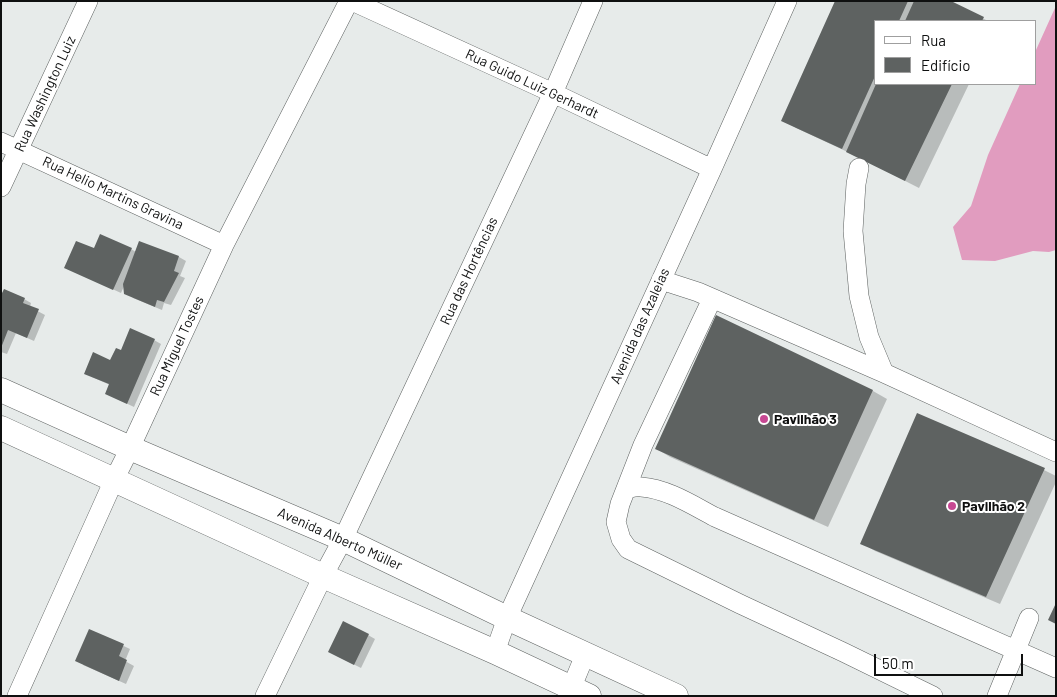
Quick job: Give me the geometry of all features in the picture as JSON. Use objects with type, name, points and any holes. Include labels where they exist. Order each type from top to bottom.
[{"type":"main road","name":"Avenida Alberto Müller","points":[[1,390],[130,448],[343,539],[507,618],[676,696]]},
{"type":"main road","points":[[1,428],[323,576],[495,652],[576,693]]},
{"type":"street","name":"Rua Washington Luiz","points":[[1,187],[88,1]]},
{"type":"street","name":"Rua Guido Luiz Gerhardt","points":[[350,1],[712,168]]},
{"type":"street","name":"Rua Miguel Tostes","points":[[17,696],[114,480],[224,245],[350,1]]},
{"type":"street","name":"Rua das Hortências","points":[[264,696],[343,539],[553,93],[593,1]]},
{"type":"street","name":"Avenida das Azaleias","points":[[495,652],[507,618],[787,1]]},
{"type":"street","name":"Rua Helio Martins Gravina","points":[[1,142],[224,245]]},
{"type":"street","points":[[859,168],[855,192],[853,231],[858,288],[869,337],[884,373]]},
{"type":"street","points":[[661,280],[712,299],[884,373],[1056,452]]},
{"type":"street","points":[[712,299],[643,445],[626,488],[616,522],[621,539],[628,549],[933,696]]},
{"type":"street","points":[[626,488],[640,487],[660,490],[1056,668]]},
{"type":"street","points":[[997,696],[1029,618]]},
{"type":"street","points":[[576,693],[585,654]]},
{"type":"shaded area","points":[[1055,8],[1056,250],[1049,252],[1033,251],[995,261],[962,260],[953,227],[971,206],[988,155],[1020,85],[1037,85],[1037,48]]},
{"type":"building","points":[[835,1],[908,1],[899,20],[874,20],[874,78],[842,149],[781,121]]},
{"type":"building","points":[[914,1],[951,1],[984,17],[982,20],[905,20]]},
{"type":"building","points":[[876,85],[952,85],[905,181],[846,152]]},
{"type":"building","points":[[100,234],[132,248],[113,290],[64,268],[76,241],[94,248]]},
{"type":"building","points":[[139,241],[179,256],[174,271],[179,273],[164,302],[157,300],[155,307],[124,294],[123,284]]},
{"type":"building","points":[[4,289],[25,298],[23,303],[39,309],[27,338],[8,330],[1,348],[1,295]]},
{"type":"building","name":"Pavilhão 3","points":[[716,315],[873,390],[814,520],[655,449]]},
{"type":"building","points":[[130,328],[155,339],[127,404],[105,394],[109,384],[84,374],[93,352],[110,360],[116,348],[121,350]]},
{"type":"building","name":"Pavilhão 2","points":[[917,413],[1045,468],[986,597],[860,544]]},
{"type":"building","points":[[1056,603],[1056,624],[1048,620]]},
{"type":"building","points":[[343,621],[369,634],[354,665],[328,652]]},
{"type":"building","points":[[89,629],[124,644],[119,656],[127,660],[119,681],[75,661]]},
{"type":"place","name":"Pavilhão 3","points":[[764,419]]},
{"type":"place","name":"Pavilhão 2","points":[[952,506]]}]
